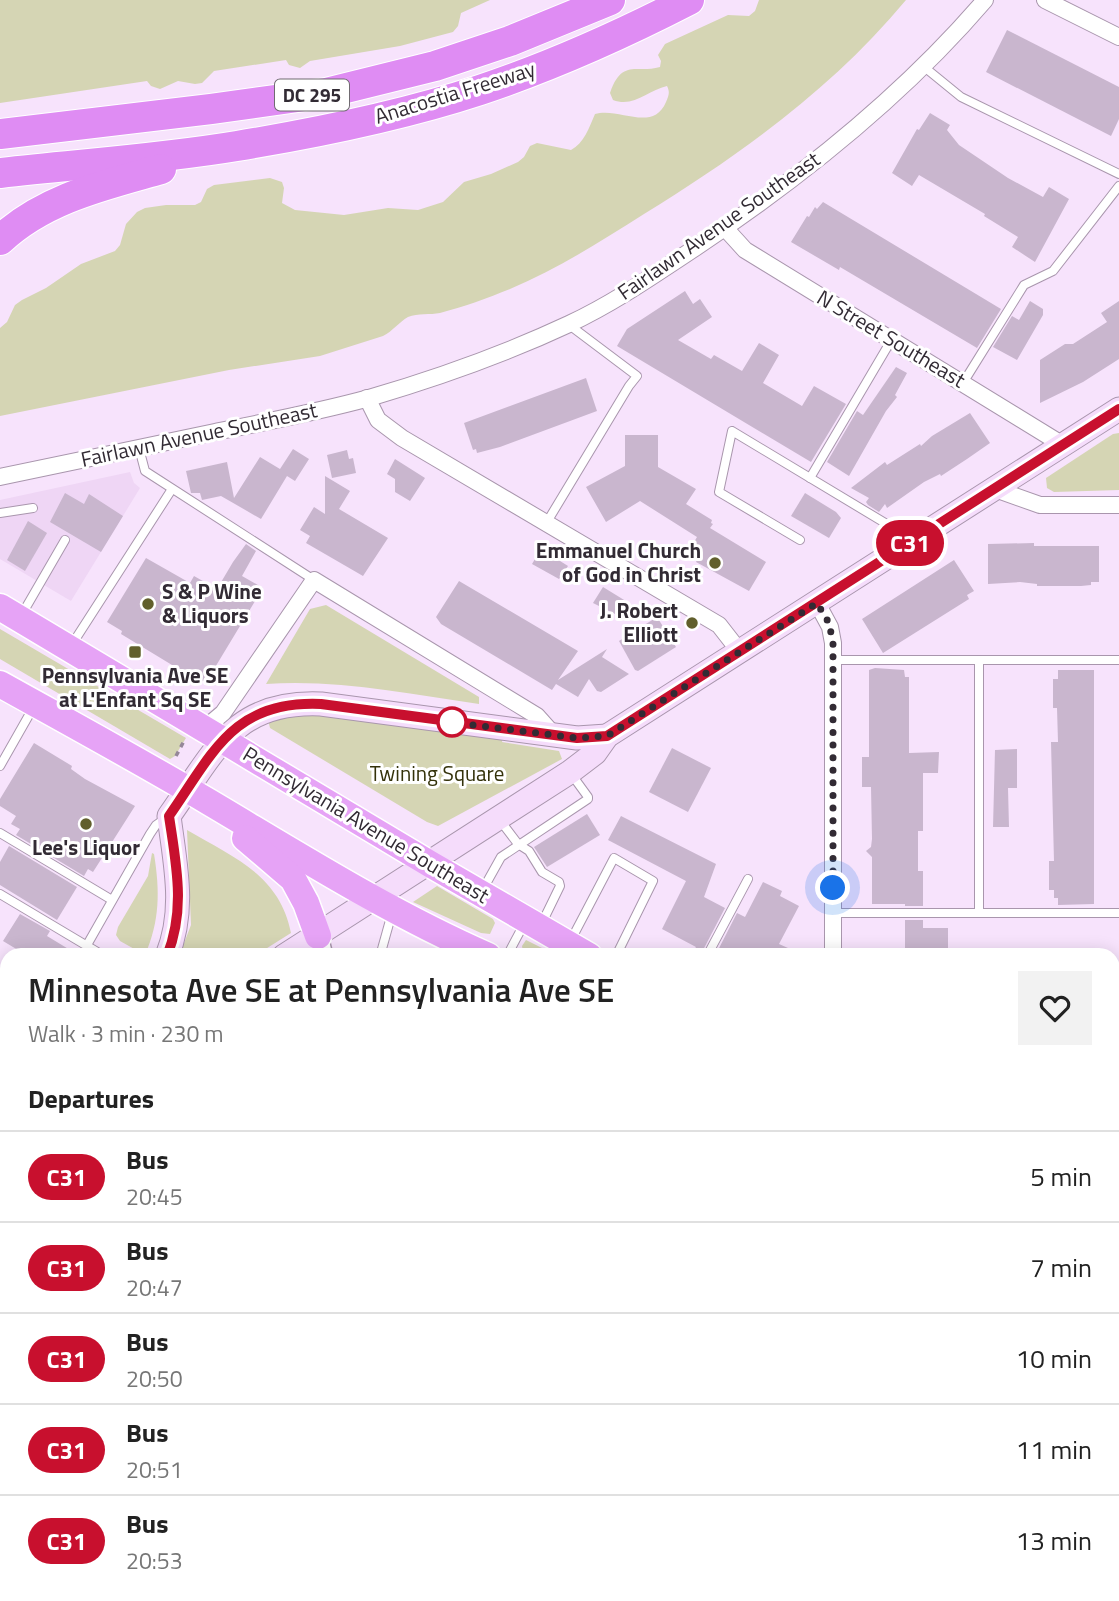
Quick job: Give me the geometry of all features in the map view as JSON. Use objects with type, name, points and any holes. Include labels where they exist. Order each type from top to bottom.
[{"type":"highway","name":"Anacostia Freeway","points":[[0,134],[326,93],[435,65],[510,41],[610,0]]},
{"type":"highway","name":"Anacostia Freeway","points":[[0,173],[236,146],[363,120],[479,90],[605,41],[689,0]]},
{"type":"highway","points":[[0,240],[29,218],[73,196],[236,146]]},
{"type":"highway","name":"Pennsylvania Avenue Southeast","points":[[10,613],[204,735],[575,948]]},
{"type":"highway","points":[[0,684],[188,789],[383,905],[465,948]]},
{"type":"highway","points":[[188,789],[293,879],[306,903],[320,946]]},
{"type":"main road","points":[[320,946],[383,905],[430,864],[596,753],[607,736],[1119,409]]},
{"type":"main road","points":[[170,948],[178,922],[179,889],[169,816],[188,789],[204,735],[275,707],[306,703],[577,738],[607,736]]},
{"type":"street","name":"Fairlawn Avenue Southeast","points":[[0,477],[303,414],[367,398],[473,363],[568,324],[616,299],[725,228],[833,146],[923,65],[985,0]]},
{"type":"street","points":[[1045,0],[1119,37]]},
{"type":"street","name":"N Street Southeast","points":[[725,228],[745,250],[1063,445]]},
{"type":"street","points":[[367,398],[378,420],[402,438],[719,625],[740,652]]},
{"type":"street","points":[[995,489],[1040,505],[1119,505]]},
{"type":"street","points":[[204,735],[265,654],[313,580],[537,716],[554,735]]},
{"type":"street","points":[[817,603],[830,627],[833,660],[833,948]]},
{"type":"lane","points":[[923,65],[961,97],[1119,174]]},
{"type":"lane","points":[[963,383],[1024,285],[1053,271],[1119,186]]},
{"type":"lane","points":[[547,522],[637,376],[568,324]]},
{"type":"lane","points":[[810,478],[892,339]]},
{"type":"lane","points":[[800,540],[719,492],[732,431],[914,541]]},
{"type":"lane","points":[[139,448],[145,471],[313,580]]},
{"type":"lane","points":[[69,648],[172,489]]},
{"type":"lane","points":[[0,513],[33,508]]},
{"type":"lane","points":[[10,613],[65,540]]},
{"type":"lane","points":[[833,660],[1119,660]]},
{"type":"lane","points":[[979,660],[979,913]]},
{"type":"lane","points":[[0,766],[35,704]]},
{"type":"lane","points":[[481,893],[502,857],[587,799],[570,772]]},
{"type":"lane","points":[[87,945],[156,825],[169,816]]},
{"type":"lane","points":[[499,819],[518,844],[529,851],[542,872],[561,886],[514,948]]},
{"type":"lane","points":[[0,833],[112,900]]},
{"type":"lane","points":[[580,948],[614,858],[653,881],[620,948]]},
{"type":"lane","points":[[711,948],[748,879]]},
{"type":"lane","points":[[0,894],[92,948]]},
{"type":"lane","points":[[380,948],[383,905]]},
{"type":"lane","points":[[833,913],[1119,913]]},
{"type":"path","points":[[173,761],[204,735]]},
{"type":"shaded area","points":[[130,472],[134,483],[140,488],[71,601],[0,559],[0,500]]},
{"type":"green space","points":[[0,0],[490,0],[461,13],[458,26],[453,32],[400,46],[310,61],[300,68],[289,65],[286,60],[214,71],[202,83],[178,81],[160,89],[151,86],[147,81],[0,103]]},
{"type":"green space","points":[[759,0],[906,0],[848,62],[784,118],[680,191],[562,264],[528,281],[458,308],[408,317],[383,336],[320,356],[229,370],[0,416],[0,328],[7,322],[15,305],[81,264],[115,251],[120,245],[126,224],[137,212],[166,205],[195,205],[201,202],[207,189],[214,185],[270,178],[282,182],[282,203],[295,210],[344,215],[388,208],[418,210],[443,202],[464,182],[518,162],[530,146],[537,143],[571,150],[583,139],[595,114],[644,118],[653,116],[666,102],[669,94],[667,86],[634,100],[621,102],[613,100],[610,93],[620,75],[625,71],[660,67],[658,55],[665,44],[728,15],[749,16],[755,11]]},
{"type":"green space","points":[[1119,433],[1119,490],[1054,492],[1047,488],[1046,478],[1113,434]]},
{"type":"green space","name":"Twining Square","points":[[326,605],[479,697],[479,704],[346,685],[266,684],[310,609]]},
{"type":"green space","points":[[0,629],[186,738],[175,756],[170,759],[0,659]]},
{"type":"green space","name":"Twining Square","points":[[304,711],[503,737],[502,742],[559,751],[562,759],[438,826],[270,728],[268,720]]},
{"type":"green space","points":[[187,830],[237,859],[265,882],[277,896],[291,933],[267,948],[182,948],[191,925]]},
{"type":"green space","points":[[152,853],[158,893],[154,930],[148,948],[132,948],[120,941],[116,935],[148,876]]},
{"type":"green space","points":[[437,886],[493,919],[495,923],[490,934],[481,933],[413,902]]},
{"type":"green space","points":[[526,940],[542,948],[522,948]]},
{"type":"building","points":[[1007,30],[1119,87],[1119,119],[1111,136],[986,72]]},
{"type":"building","points":[[930,113],[950,125],[947,130],[959,145],[1008,178],[1043,197],[1049,187],[1069,199],[1035,262],[1012,247],[1018,237],[984,216],[985,214],[919,175],[912,186],[892,173],[917,129],[919,130]]},
{"type":"building","points":[[823,202],[1001,309],[977,348],[840,267],[839,270],[791,242],[807,216]]},
{"type":"building","points":[[685,291],[693,304],[700,299],[712,317],[678,340],[711,359],[714,355],[742,371],[759,343],[779,355],[763,383],[802,406],[814,386],[846,404],[811,462],[617,346],[627,329]]},
{"type":"building","points":[[1030,301],[1043,309],[1043,315],[1017,360],[993,347],[1012,316],[1019,320]]},
{"type":"building","points":[[1119,301],[1119,359],[1083,382],[1040,403],[1040,360],[1065,344],[1073,344],[1107,322],[1101,313]]},
{"type":"building","points":[[896,367],[907,373],[895,395],[897,397],[886,411],[849,476],[827,462],[857,411],[863,415]]},
{"type":"building","points":[[586,378],[597,411],[500,447],[477,453],[476,449],[473,450],[464,423]]},
{"type":"building","points":[[970,413],[990,443],[941,476],[940,474],[924,482],[887,508],[885,504],[879,512],[868,505],[866,502],[869,498],[851,488],[885,462],[887,465],[920,444],[921,446],[932,436]]},
{"type":"building","points":[[625,435],[658,435],[658,467],[696,489],[686,504],[712,520],[710,528],[766,562],[749,591],[696,562],[697,560],[687,554],[697,537],[640,501],[606,522],[586,487],[625,466]]},
{"type":"building","points":[[293,449],[309,459],[295,481],[287,476],[261,519],[221,496],[202,500],[200,493],[191,493],[186,471],[227,462],[234,498],[260,457],[280,469]]},
{"type":"building","points":[[347,450],[349,459],[353,458],[356,473],[332,478],[327,455]]},
{"type":"building","points":[[395,459],[425,478],[410,501],[395,492],[395,479],[387,474]]},
{"type":"building","points":[[325,476],[350,491],[339,509],[388,538],[363,576],[306,543],[310,536],[300,530],[314,507],[325,514]]},
{"type":"building","points":[[65,493],[84,504],[89,494],[123,516],[101,552],[50,522]]},
{"type":"building","points":[[805,493],[841,518],[829,538],[791,516]]},
{"type":"building","points":[[28,521],[47,533],[25,571],[7,560]]},
{"type":"building","points":[[1034,543],[1034,546],[1099,546],[1099,582],[1081,586],[1037,586],[1020,582],[988,584],[988,544]]},
{"type":"building","points":[[246,544],[256,551],[242,576],[263,588],[208,679],[200,682],[121,634],[122,631],[107,622],[146,558],[190,583],[194,576],[217,589]]},
{"type":"building","points":[[541,549],[568,566],[559,579],[532,564]]},
{"type":"building","points":[[954,560],[974,591],[967,595],[969,599],[883,653],[862,619]]},
{"type":"building","points":[[459,581],[578,651],[558,680],[607,649],[602,657],[629,674],[601,692],[597,691],[589,679],[578,697],[556,684],[552,690],[441,624],[436,617]]},
{"type":"building","points":[[603,587],[629,603],[621,617],[593,603]]},
{"type":"building","points":[[657,617],[676,647],[638,671],[635,670],[619,641]]},
{"type":"building","points":[[869,670],[904,670],[905,677],[909,677],[909,753],[939,752],[938,773],[923,773],[923,831],[918,831],[918,871],[923,871],[923,906],[872,904],[872,857],[866,851],[871,847],[872,839],[871,787],[862,787],[862,757],[869,757]]},
{"type":"building","points":[[1058,670],[1094,670],[1094,904],[1058,905],[1054,890],[1049,890],[1049,861],[1054,861],[1051,742],[1058,742],[1057,708],[1053,708],[1053,679],[1058,679]]},
{"type":"building","points":[[34,743],[72,766],[71,769],[85,779],[135,806],[93,872],[88,869],[84,876],[16,835],[20,829],[11,824],[16,816],[0,806],[0,799]]},
{"type":"building","points":[[672,748],[711,768],[688,812],[649,792]]},
{"type":"building","points":[[1017,749],[1017,788],[1008,788],[1009,827],[993,827],[995,750]]},
{"type":"building","points":[[587,814],[600,835],[547,867],[534,847]]},
{"type":"building","points":[[621,816],[716,864],[704,897],[725,908],[704,948],[695,948],[662,929],[686,881],[608,840]]},
{"type":"building","points":[[9,846],[77,887],[57,920],[0,885],[0,862]]},
{"type":"building","points":[[763,882],[782,891],[780,896],[799,906],[779,944],[788,948],[719,948],[737,913],[745,917]]},
{"type":"building","points":[[20,914],[50,931],[47,936],[67,948],[15,948],[3,941]]},
{"type":"building","points":[[905,920],[923,920],[923,928],[948,928],[948,948],[905,948]]},
{"type":"bus line","name":"C31","points":[[170,948],[178,922],[179,889],[169,816],[221,740],[257,713],[275,707],[306,703],[577,738],[607,736],[1119,409]]},
{"type":"place","name":"Emmanuel Church of God in Christ","points":[[715,563]]},
{"type":"place","name":"S & P Wine & Liquors","points":[[148,604]]},
{"type":"place","name":"J. Robert Elliott","points":[[692,623]]},
{"type":"place","name":"Pennsylvania Ave SE at L'Enfant Sq SE","points":[[135,652]]},
{"type":"place","name":"Lee's Liquor","points":[[86,824]]},
{"type":"route","points":[[452,722],[577,738],[607,736],[817,603],[829,623],[833,643],[833,888]]}]
